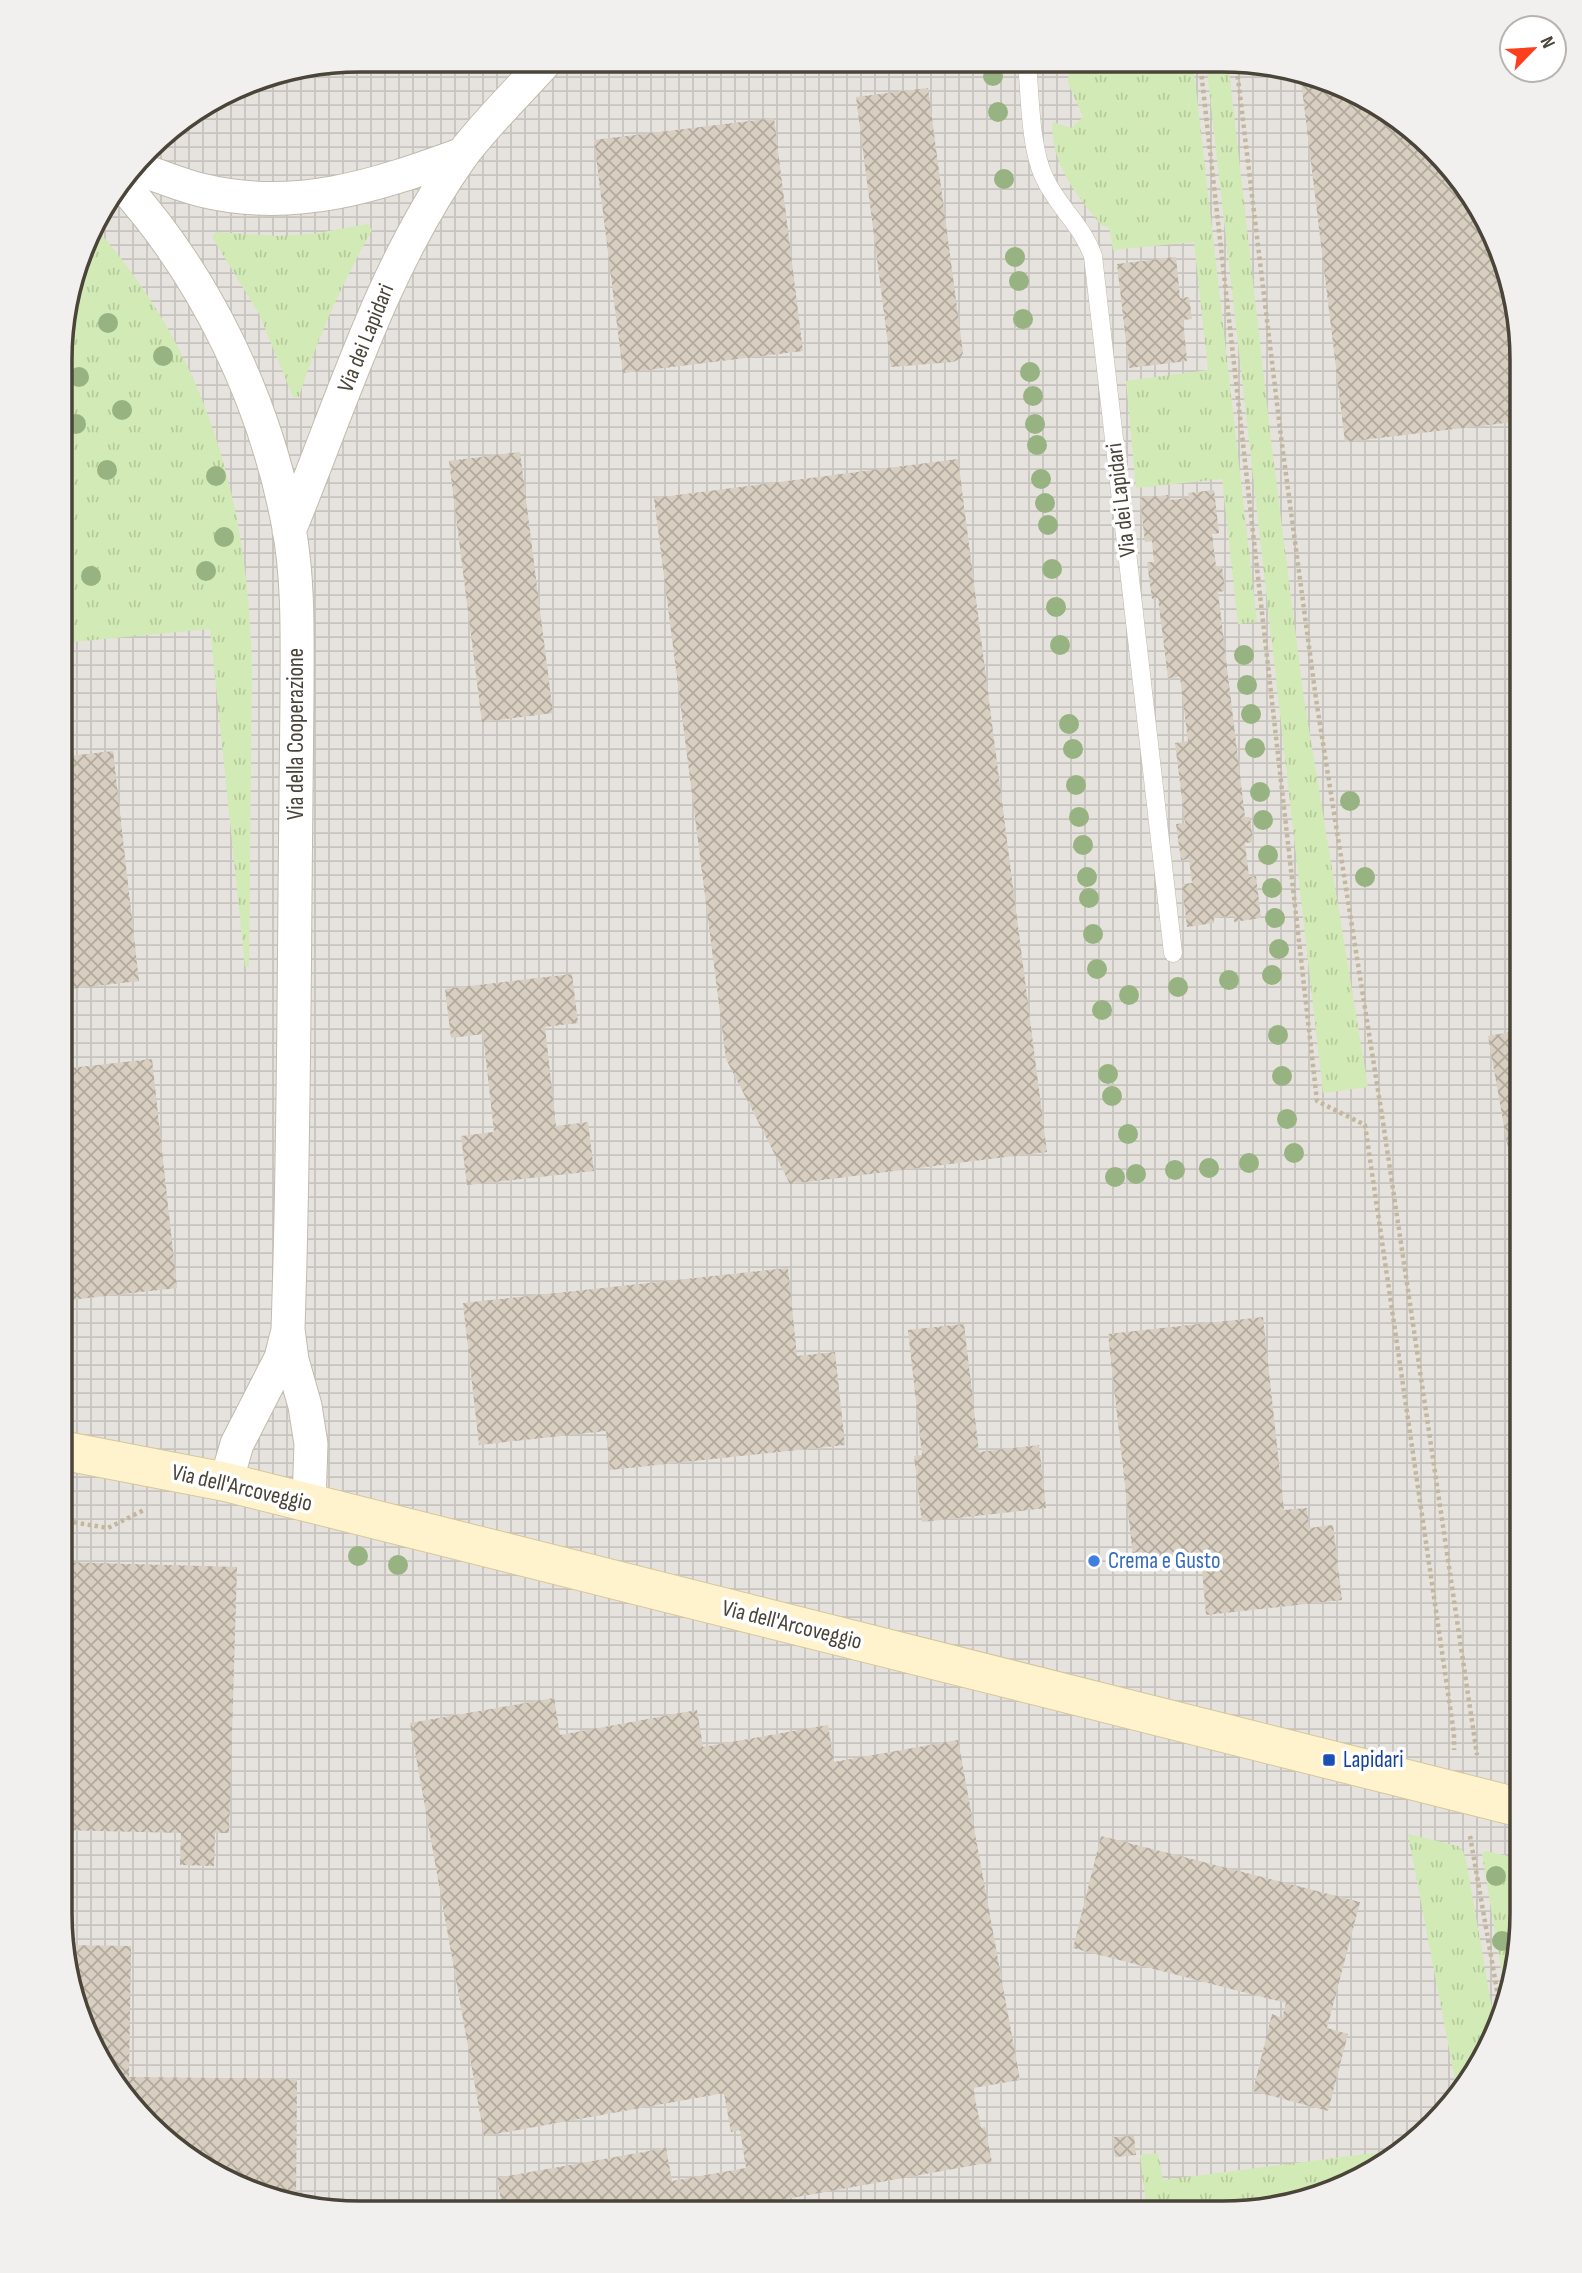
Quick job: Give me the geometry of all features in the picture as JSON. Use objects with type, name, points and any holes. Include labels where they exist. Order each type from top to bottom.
[{"type":"street","name":"Via dei Lapidari","points":[[289,531],[375,311],[404,250],[463,154],[536,72]]},
{"type":"street","name":"Via dei Lapidari","points":[[143,170],[202,190],[256,198],[300,199],[371,185],[463,154]]},
{"type":"street","name":"Via della Cooperazione","points":[[127,190],[185,268],[219,325],[258,415],[276,471],[289,531],[297,652],[288,1329],[292,1360],[305,1406],[311,1444],[309,1502]]},
{"type":"street","name":"Via della Cooperazione","points":[[226,1482],[237,1444],[281,1358],[288,1329]]},
{"type":"street","name":"Via dell'Arcoveggio","points":[[72,1452],[226,1482],[309,1502],[1510,1805]]},
{"type":"lane","name":"Via dei Lapidari","points":[[1028,72],[1037,160],[1045,180],[1087,238],[1093,256],[1172,953]]},
{"type":"path","points":[[1201,72],[1317,1101],[1366,1125],[1452,1720],[1454,1750]]},
{"type":"path","points":[[1237,72],[1281,438],[1316,699],[1392,1177],[1476,1756]]},
{"type":"path","points":[[1469,1835],[1498,1996]]},
{"type":"shaded area","points":[[341,72],[1241,72],[1279,77],[1350,101],[1369,112],[1462,200],[1481,232],[1495,267],[1505,303],[1510,341],[1510,1932],[1505,1970],[1481,2041],[1462,2073],[1439,2103],[1412,2130],[1382,2153],[1350,2172],[1315,2186],[1279,2196],[1241,2201],[341,2201],[303,2196],[267,2186],[213,2161],[122,2076],[110,2057],[87,2006],[77,1970],[72,1932],[72,341],[77,303],[101,232],[120,200],[143,170],[170,143],[200,120],[232,101],[267,87],[303,77]]},
{"type":"green space","points":[[1069,72],[1194,72],[1257,622],[1238,624],[1222,479],[1136,488],[1126,381],[1208,370],[1194,242],[1113,250],[1109,227],[1102,226],[1073,188],[1057,156],[1053,122],[1071,128],[1083,117],[1068,83]]},
{"type":"green space","points":[[1207,72],[1229,72],[1304,699],[1368,1087],[1323,1093]]},
{"type":"green space","points":[[368,224],[372,230],[331,312],[299,397],[293,397],[259,314],[212,237],[216,232],[276,236],[312,234]]},
{"type":"green space","points":[[100,234],[133,275],[166,325],[193,377],[214,432],[230,488],[242,546],[249,605],[252,667],[249,967],[245,967],[210,629],[72,642],[72,341],[77,303]]},
{"type":"green space","points":[[1408,1834],[1458,1846],[1466,1860],[1493,2012],[1481,2041],[1455,2083]]},
{"type":"green space","points":[[1485,1851],[1510,1856],[1510,1932],[1503,1979],[1482,1854]]},
{"type":"green space","points":[[1384,2152],[1350,2172],[1315,2186],[1283,2195],[1241,2201],[1146,2201],[1140,2155],[1158,2153],[1163,2180]]},
{"type":"building","points":[[1301,83],[1350,101],[1382,120],[1412,143],[1439,170],[1462,200],[1481,232],[1495,267],[1508,322],[1510,422],[1345,442]]},
{"type":"building","points":[[928,88],[963,353],[960,359],[953,362],[891,367],[856,97]]},
{"type":"building","points":[[774,118],[803,351],[623,373],[594,140]]},
{"type":"building","points":[[1176,257],[1180,298],[1189,297],[1192,319],[1183,320],[1187,361],[1129,368],[1117,264]]},
{"type":"building","points":[[520,452],[553,713],[482,722],[449,461]]},
{"type":"building","points":[[958,459],[1047,1152],[790,1184],[726,1059],[654,498]]},
{"type":"building","points":[[1214,490],[1219,533],[1212,534],[1216,566],[1222,566],[1225,591],[1218,592],[1245,817],[1250,817],[1253,842],[1245,843],[1249,877],[1256,876],[1261,918],[1234,922],[1234,915],[1214,918],[1214,923],[1187,927],[1182,884],[1192,883],[1189,859],[1181,860],[1176,824],[1185,823],[1175,743],[1188,741],[1180,677],[1168,678],[1158,598],[1152,599],[1147,562],[1154,562],[1152,541],[1145,542],[1140,498],[1168,495],[1169,500],[1189,498],[1188,493]]},
{"type":"building","points":[[113,751],[139,981],[72,989],[72,756]]},
{"type":"building","points":[[572,974],[578,1023],[545,1027],[556,1126],[588,1122],[594,1171],[467,1185],[461,1136],[494,1132],[483,1034],[451,1038],[445,989]]},
{"type":"building","points":[[1510,1032],[1510,1160],[1488,1036]]},
{"type":"building","points":[[152,1059],[177,1288],[72,1300],[72,1068]]},
{"type":"building","points":[[788,1268],[797,1356],[835,1352],[845,1445],[610,1470],[606,1431],[479,1445],[463,1303]]},
{"type":"building","points":[[1263,1317],[1284,1510],[1307,1508],[1309,1528],[1333,1525],[1342,1600],[1206,1615],[1201,1558],[1134,1565],[1108,1334]]},
{"type":"building","points":[[964,1324],[979,1452],[1039,1445],[1046,1508],[922,1522],[914,1456],[922,1455],[908,1330]]},
{"type":"building","points":[[72,1562],[237,1567],[229,1833],[215,1833],[214,1866],[180,1865],[181,1833],[72,1830]]},
{"type":"building","points":[[554,1698],[560,1735],[697,1710],[703,1747],[828,1725],[834,1762],[958,1740],[1020,2080],[973,2088],[981,2128],[985,2127],[992,2162],[774,2201],[501,2201],[497,2178],[666,2148],[672,2181],[746,2168],[740,2130],[731,2132],[724,2093],[484,2136],[410,1723]]},
{"type":"building","points":[[1101,1836],[1360,1902],[1327,2028],[1348,2034],[1328,2111],[1253,2091],[1272,2014],[1282,2018],[1286,2003],[1073,1948]]},
{"type":"building","points":[[73,1945],[131,1946],[129,2077],[297,2079],[296,2194],[267,2186],[216,2163],[184,2142],[143,2103],[120,2073],[101,2041],[87,2006]]},
{"type":"building","points":[[1134,2136],[1136,2155],[1115,2157],[1113,2137]]},
{"type":"place","name":"Crema e Gusto","points":[[1094,1561]]},
{"type":"place","name":"Lapidari","points":[[1329,1760]]}]
